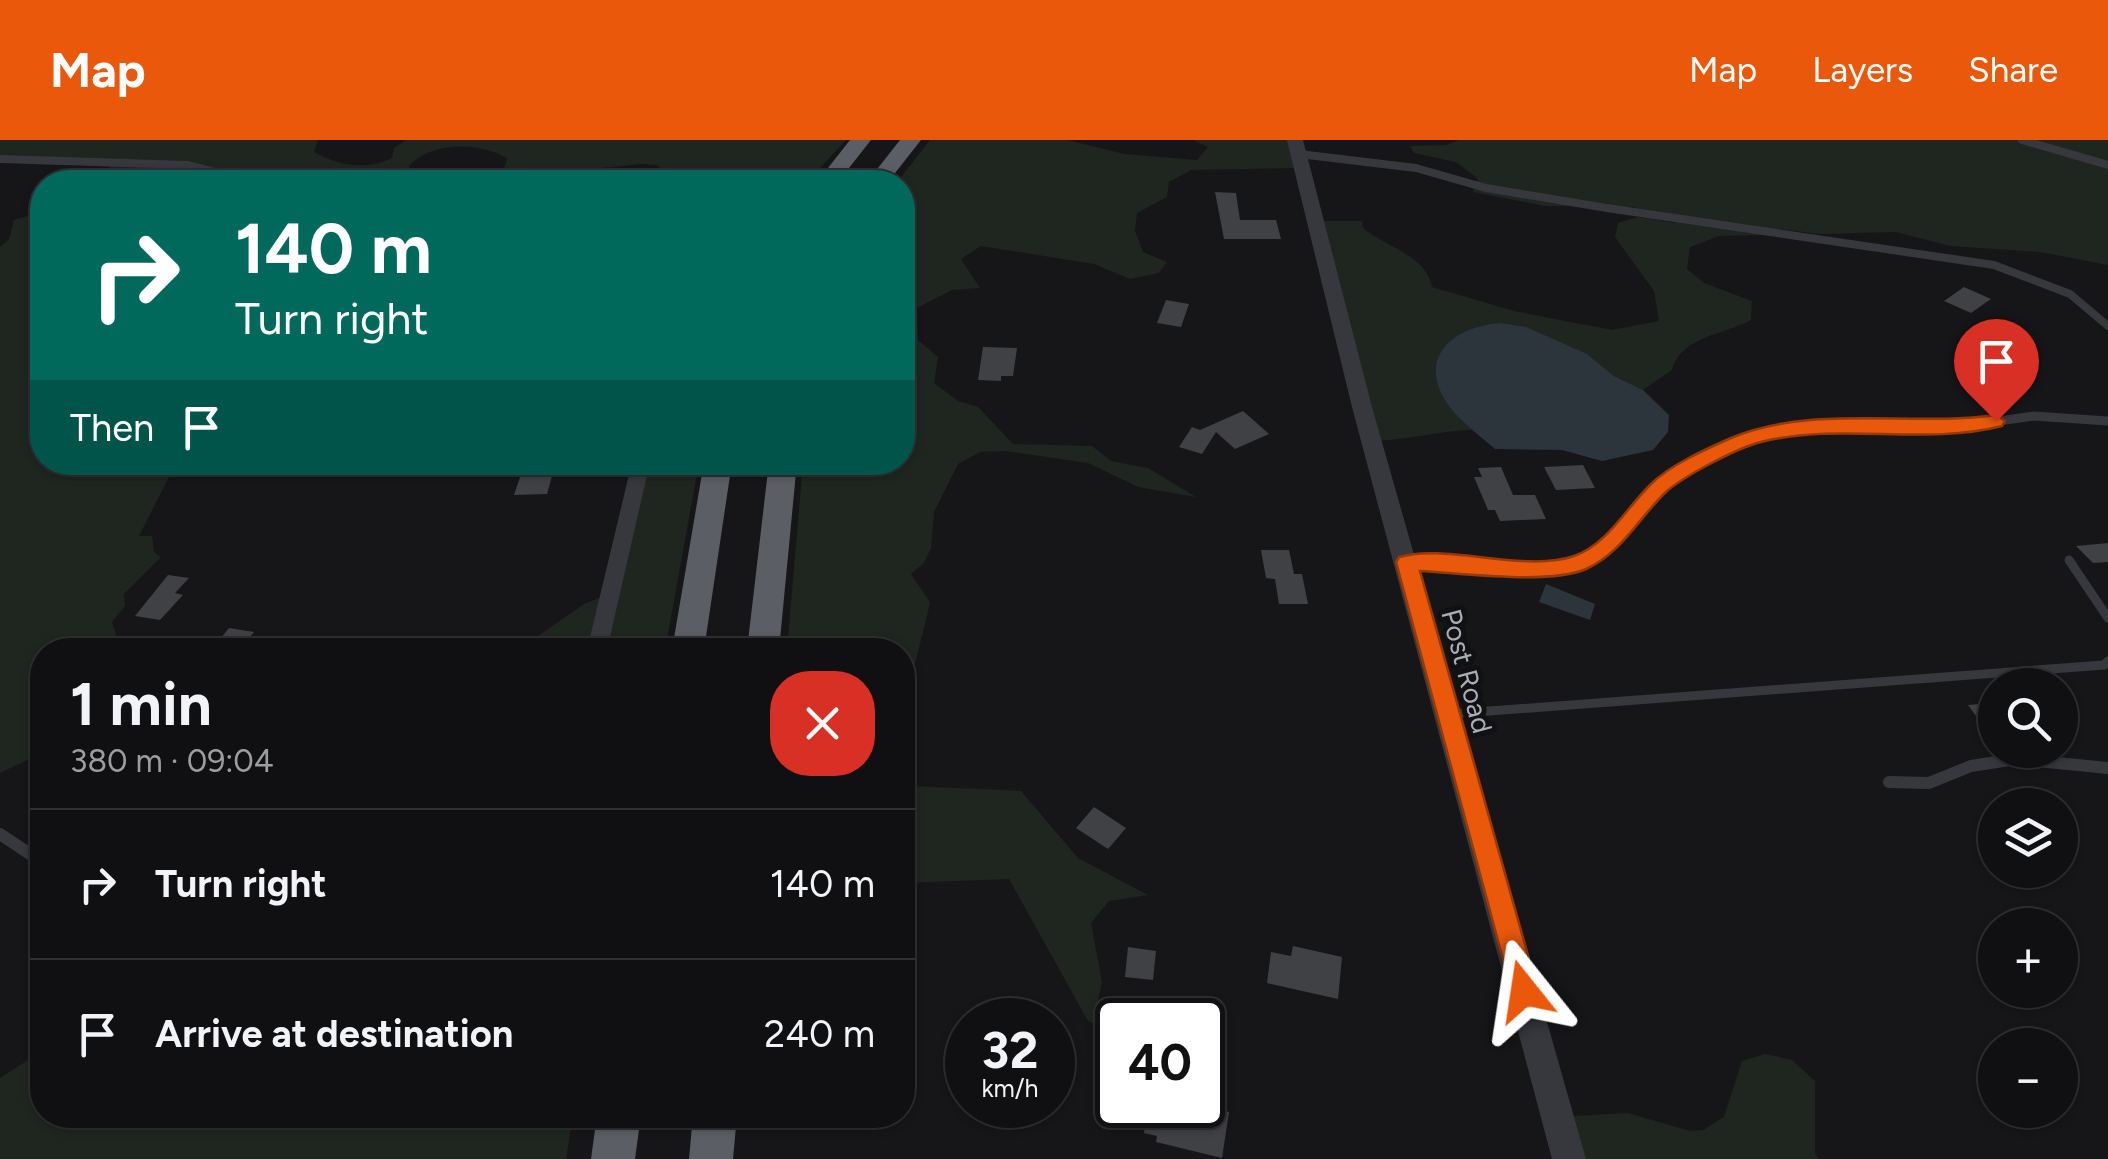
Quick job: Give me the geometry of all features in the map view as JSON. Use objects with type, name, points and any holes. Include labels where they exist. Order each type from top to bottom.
[{"type":"highway","points":[[837,170],[862,140]]},
{"type":"highway","points":[[887,170],[911,140]]},
{"type":"highway","points":[[690,638],[716,475]]},
{"type":"highway","points":[[765,638],[782,475]]},
{"type":"highway","points":[[613,1159],[618,1128]]},
{"type":"highway","points":[[711,1159],[714,1128]]},
{"type":"street","name":"Post Road","points":[[1297,147],[1339,319],[1570,1159]]},
{"type":"street","points":[[0,159],[155,162],[215,170]]},
{"type":"street","points":[[600,638],[638,475]]},
{"type":"lane","points":[[2022,140],[2108,164]]},
{"type":"lane","points":[[1297,147],[1416,168],[1486,188],[1994,264],[2056,283],[2095,310],[2108,326]]},
{"type":"lane","points":[[1406,562],[1526,568],[1560,567],[1589,560],[1662,485],[1736,443],[1785,430],[1957,426],[2034,416],[2108,420]]},
{"type":"lane","points":[[2068,560],[2108,618]]},
{"type":"lane","points":[[1448,714],[2108,662]]},
{"type":"lane","points":[[1889,782],[1929,783],[1972,766],[2016,758],[2108,768]]},
{"type":"lane","points":[[0,834],[30,854]]},
{"type":"shaded area","points":[[0,140],[318,140],[314,152],[342,163],[362,165],[392,158],[394,148],[406,140],[846,140],[818,170],[663,170],[642,164],[597,170],[502,170],[507,158],[470,147],[430,152],[409,166],[410,170],[108,170],[113,161],[0,158]]},
{"type":"shaded area","points":[[930,140],[1067,140],[1125,154],[1197,160],[1208,147],[1193,140],[1294,140],[1298,168],[1191,170],[1169,182],[1167,197],[1137,213],[1135,231],[1143,252],[1167,262],[1159,273],[1130,279],[1094,264],[981,246],[961,259],[980,288],[952,290],[917,308],[918,340],[938,357],[934,383],[958,401],[978,407],[1013,444],[1092,446],[1111,461],[1148,468],[1196,497],[1138,487],[1088,463],[1005,451],[980,452],[958,464],[934,512],[931,548],[924,563],[911,574],[930,602],[915,662],[915,638],[788,638],[802,475],[915,475],[915,170],[906,170]]},
{"type":"shaded area","points":[[1459,140],[2108,140],[2108,265],[2040,252],[1950,246],[1896,232],[1820,234],[1779,229],[1766,235],[1719,236],[1690,247],[1687,269],[1704,283],[1752,301],[1751,320],[1694,343],[1684,350],[1672,370],[1643,390],[1614,376],[1587,354],[1449,405],[1472,430],[1377,441],[1314,221],[1362,221],[1363,228],[1422,267],[1432,287],[1514,311],[1612,330],[1659,321],[1654,291],[1615,237],[1618,223],[1638,217],[1676,223],[1676,218],[1633,207],[1545,206],[1473,192],[1478,179],[1456,162],[1414,153],[1410,146],[1446,145]]},
{"type":"shaded area","points":[[30,215],[30,475],[170,475],[139,536],[152,536],[154,552],[161,557],[124,594],[125,606],[112,622],[117,638],[30,638],[30,759],[0,773],[0,247],[9,239],[14,220]]},
{"type":"shaded area","points":[[1500,323],[1526,327],[1587,354],[1614,376],[1643,390],[1669,415],[1668,432],[1653,450],[1602,461],[1562,450],[1495,449],[1449,406],[1439,389],[1436,373],[1444,348],[1454,338]]},
{"type":"shaded area","points":[[637,475],[697,475],[667,638],[535,638],[584,604],[606,595]]},
{"type":"shaded area","points":[[1546,584],[1595,604],[1590,620],[1539,602]]},
{"type":"shaded area","points":[[915,786],[1021,791],[1078,858],[1148,895],[1109,901],[1091,923],[1102,982],[1098,998],[1095,998],[1093,1023],[1088,1021],[1009,879],[915,883]]},
{"type":"shaded area","points":[[1765,1054],[1792,1060],[1815,1081],[1815,1154],[1819,1159],[1567,1159],[1558,1117],[1628,1113],[1690,1131],[1703,1130],[1724,1117],[1742,1061]]},
{"type":"shaded area","points":[[30,1059],[30,1128],[571,1128],[566,1159],[0,1159],[0,1078]]},
{"type":"building","points":[[1215,192],[1236,193],[1240,220],[1276,220],[1281,239],[1224,239]]},
{"type":"building","points":[[1964,287],[1991,299],[1971,313],[1944,301]]},
{"type":"building","points":[[1166,300],[1189,304],[1181,327],[1157,323]]},
{"type":"building","points":[[983,347],[1017,348],[1013,376],[1001,376],[1001,381],[978,380]]},
{"type":"building","points":[[1243,411],[1269,434],[1235,449],[1216,432],[1202,454],[1179,447],[1192,427],[1200,430]]},
{"type":"building","points":[[1583,465],[1595,488],[1556,490],[1544,467]]},
{"type":"building","points":[[1501,467],[1513,495],[1535,495],[1546,519],[1500,521],[1495,510],[1488,510],[1474,477],[1482,477],[1478,468]]},
{"type":"building","points":[[521,475],[552,475],[547,494],[514,495]]},
{"type":"building","points":[[2108,543],[2108,562],[2093,563],[2076,546]]},
{"type":"building","points":[[1261,550],[1289,550],[1294,574],[1302,574],[1308,604],[1279,604],[1275,579],[1266,578]]},
{"type":"building","points":[[168,575],[189,578],[175,593],[183,595],[160,620],[135,616]]},
{"type":"building","points":[[229,628],[254,632],[249,638],[221,638]]},
{"type":"building","points":[[1978,704],[1978,719],[1968,705]]},
{"type":"building","points":[[1094,807],[1126,828],[1108,849],[1076,828]]},
{"type":"building","points":[[1293,946],[1342,957],[1338,999],[1267,983],[1271,952],[1291,956]]},
{"type":"building","points":[[1128,947],[1156,951],[1153,980],[1125,977]]},
{"type":"building","points":[[1225,1111],[1229,1112],[1222,1158],[1156,1142],[1157,1136],[1144,1133],[1145,1128],[1225,1128]]},
{"type":"route","points":[[1524,991],[1406,562],[1526,568],[1576,564],[1602,551],[1662,485],[1736,443],[1810,427],[1957,426],[1996,421]]}]
